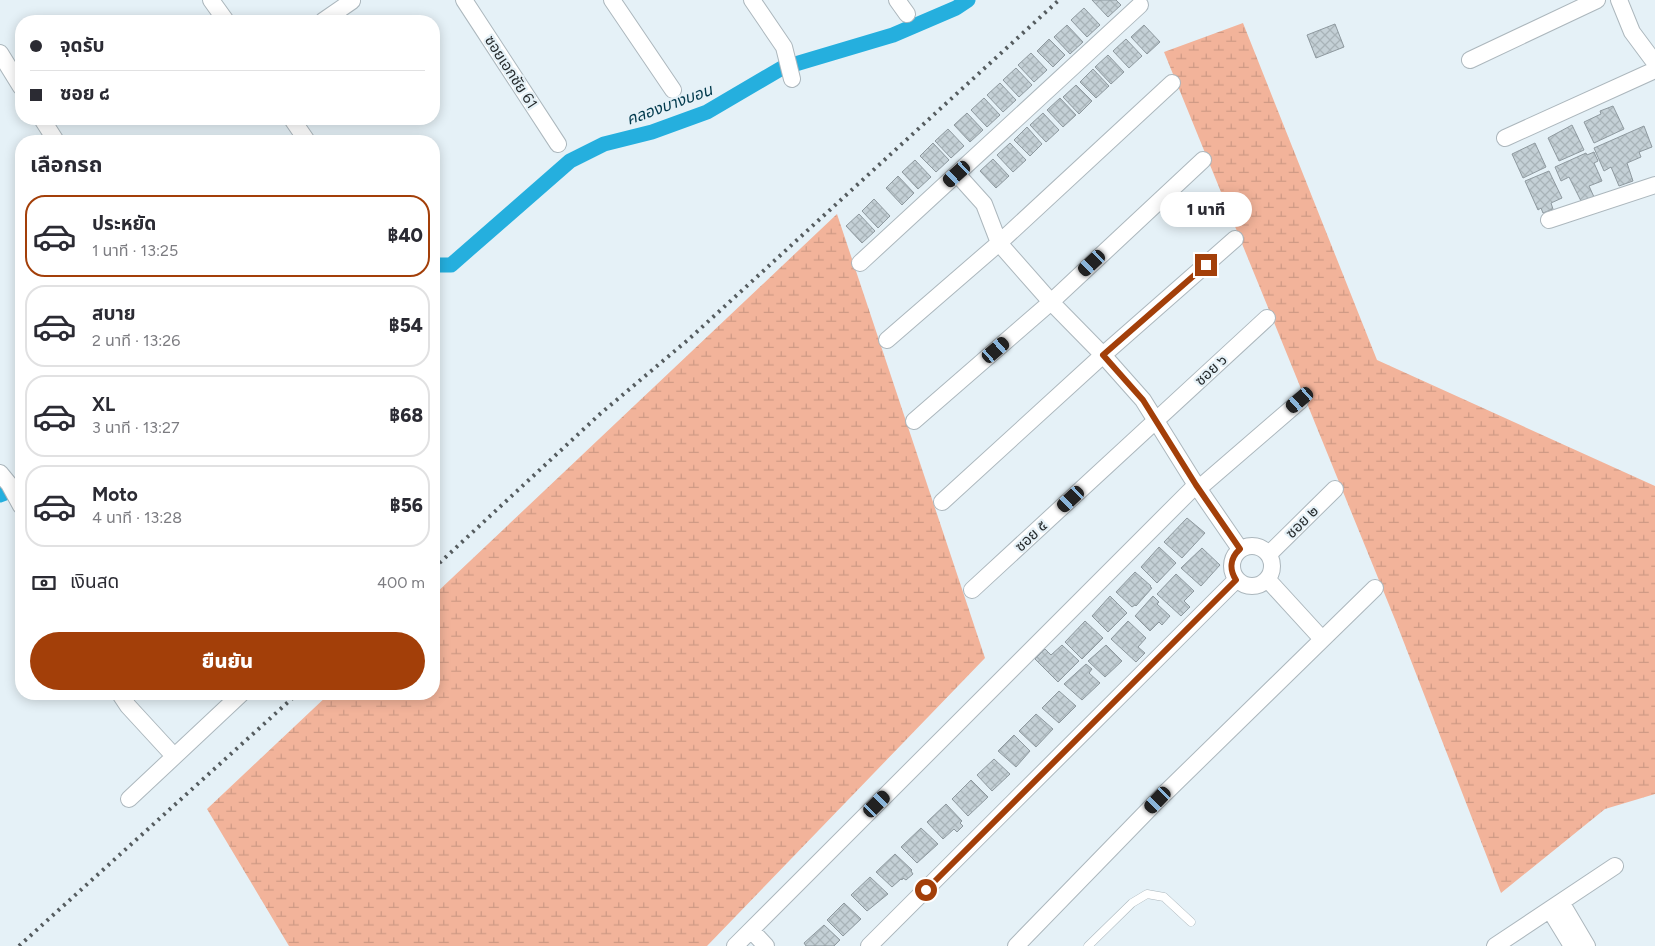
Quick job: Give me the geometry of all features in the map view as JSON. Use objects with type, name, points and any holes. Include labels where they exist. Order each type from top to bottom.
[{"type":"street","points":[[211,0],[222,15]]},
{"type":"street","name":"ซอยเอกชัย 61","points":[[464,0],[558,144]]},
{"type":"street","points":[[612,0],[673,90]]},
{"type":"street","points":[[752,0],[784,47],[792,78]]},
{"type":"street","points":[[897,0],[907,14]]},
{"type":"street","points":[[1470,60],[1596,0]]},
{"type":"street","points":[[1619,0],[1632,32],[1655,63]]},
{"type":"street","points":[[332,15],[352,1]]},
{"type":"street","points":[[860,263],[1140,5]]},
{"type":"street","points":[[0,54],[15,78]]},
{"type":"street","points":[[1505,138],[1655,70]]},
{"type":"street","points":[[887,340],[999,243],[1172,83]]},
{"type":"street","points":[[914,421],[1050,302],[1203,160]]},
{"type":"street","points":[[957,174],[984,204],[999,243],[1050,302],[1103,355],[1143,400],[1197,487],[1240,549]]},
{"type":"street","points":[[1549,220],[1655,185]]},
{"type":"street","points":[[942,502],[1103,355],[1235,239]]},
{"type":"street","name":"ซอย ๖","points":[[1155,421],[1267,318]]},
{"type":"street","points":[[735,946],[1197,487],[1300,400]]},
{"type":"street","name":"ซอย ๕","points":[[972,590],[1155,421]]},
{"type":"street","points":[[0,473],[15,495]]},
{"type":"street","name":"ซอย ๒","points":[[1269,554],[1336,489]]},
{"type":"street","points":[[1251,545],[1258,546],[1269,554],[1272,568],[1268,580],[1260,585],[1253,586],[1246,586],[1236,580],[1231,570],[1231,564],[1233,557],[1240,549],[1251,545]]},
{"type":"street","points":[[869,946],[1236,580]]},
{"type":"street","points":[[1268,580],[1322,638]]},
{"type":"street","points":[[1016,946],[1158,800],[1375,588]]},
{"type":"street","points":[[124,700],[174,756]]},
{"type":"street","points":[[129,799],[235,700]]},
{"type":"street","points":[[1494,946],[1615,866]]},
{"type":"street","points":[[1556,906],[1572,946]]},
{"type":"street","points":[[1556,906],[1588,946]]},
{"type":"street","points":[[751,930],[766,946]]},
{"type":"lane","points":[[1088,946],[1132,902],[1147,894],[1164,897],[1191,922]]},
{"type":"green space","points":[[1243,23],[1377,360],[1655,486],[1655,794],[1605,809],[1501,893],[1396,622],[1164,52]]},
{"type":"green space","points":[[837,214],[985,658],[707,946],[289,946],[207,809],[323,700],[440,700],[440,589]]},
{"type":"building","points":[[1092,0],[1116,0],[1121,5],[1108,17]]},
{"type":"building","points":[[1084,8],[1100,25],[1087,37],[1071,20]]},
{"type":"building","points":[[1335,24],[1344,47],[1316,58],[1307,35]]},
{"type":"building","points":[[1067,25],[1083,42],[1070,54],[1054,37]]},
{"type":"building","points":[[1144,25],[1160,42],[1147,54],[1131,37]]},
{"type":"building","points":[[1049,39],[1065,55],[1053,67],[1037,51]]},
{"type":"building","points":[[1126,39],[1142,56],[1129,68],[1113,51]]},
{"type":"building","points":[[1031,53],[1047,70],[1034,82],[1018,65]]},
{"type":"building","points":[[1108,55],[1124,72],[1111,84],[1095,67]]},
{"type":"building","points":[[1016,68],[1032,85],[1019,97],[1003,80]]},
{"type":"building","points":[[1093,69],[1109,86],[1096,98],[1080,82]]},
{"type":"building","points":[[1000,83],[1016,100],[1003,112],[987,95]]},
{"type":"building","points":[[1076,85],[1092,101],[1079,114],[1063,97]]},
{"type":"building","points":[[984,98],[1000,115],[987,127],[971,110]]},
{"type":"building","points":[[1060,98],[1076,115],[1063,127],[1047,110]]},
{"type":"building","points":[[1613,106],[1624,129],[1594,143],[1584,122],[1601,114],[1600,111]]},
{"type":"building","points":[[967,113],[983,130],[970,142],[954,125]]},
{"type":"building","points":[[1043,113],[1059,130],[1046,142],[1030,125]]},
{"type":"building","points":[[1572,125],[1584,150],[1559,161],[1548,138]]},
{"type":"building","points":[[1644,126],[1652,147],[1639,152],[1641,157],[1627,163],[1633,181],[1619,186],[1611,167],[1604,171],[1594,148]]},
{"type":"building","points":[[1027,127],[1042,144],[1030,156],[1014,140]]},
{"type":"building","points":[[948,129],[964,146],[951,158],[935,141]]},
{"type":"building","points":[[933,143],[949,160],[936,172],[920,156]]},
{"type":"building","points":[[1010,143],[1026,160],[1013,172],[997,155]]},
{"type":"building","points":[[1535,143],[1546,167],[1523,178],[1512,154]]},
{"type":"building","points":[[1594,152],[1598,161],[1594,163],[1602,181],[1589,186],[1594,197],[1581,201],[1569,177],[1561,181],[1555,167],[1586,153],[1587,155]]},
{"type":"building","points":[[993,159],[1009,176],[996,188],[980,171]]},
{"type":"building","points":[[915,160],[931,177],[918,189],[902,172]]},
{"type":"building","points":[[1549,171],[1562,198],[1551,203],[1553,209],[1543,213],[1541,208],[1538,210],[1525,181]]},
{"type":"building","points":[[898,176],[914,193],[902,205],[886,188]]},
{"type":"building","points":[[874,199],[890,216],[878,228],[862,211]]},
{"type":"building","points":[[859,214],[875,231],[862,243],[846,226]]},
{"type":"building","points":[[1187,518],[1205,533],[1182,558],[1164,542]]},
{"type":"building","points":[[1159,547],[1176,563],[1157,583],[1141,567]]},
{"type":"building","points":[[1202,548],[1220,565],[1201,586],[1181,568]]},
{"type":"building","points":[[1135,572],[1152,588],[1136,606],[1132,607],[1116,592]]},
{"type":"building","points":[[1176,574],[1194,591],[1184,601],[1190,607],[1181,616],[1157,594]]},
{"type":"building","points":[[1110,596],[1127,613],[1108,632],[1092,616]]},
{"type":"building","points":[[1153,596],[1159,602],[1157,604],[1170,616],[1162,625],[1159,622],[1150,631],[1135,616]]},
{"type":"building","points":[[1085,621],[1103,638],[1082,659],[1065,642]]},
{"type":"building","points":[[1128,621],[1146,638],[1138,647],[1145,653],[1136,662],[1111,639]]},
{"type":"building","points":[[1062,645],[1079,661],[1058,682],[1035,659],[1045,649],[1051,655]]},
{"type":"building","points":[[1106,645],[1122,661],[1105,677],[1088,661]]},
{"type":"building","points":[[1086,664],[1092,669],[1089,673],[1100,683],[1082,700],[1064,684]]},
{"type":"building","points":[[1059,691],[1076,706],[1059,723],[1042,708]]},
{"type":"building","points":[[1036,714],[1053,729],[1036,747],[1019,731]]},
{"type":"building","points":[[1014,735],[1030,751],[1016,767],[998,751]]},
{"type":"building","points":[[994,759],[1010,774],[992,791],[977,775]]},
{"type":"building","points":[[971,780],[988,797],[968,816],[952,799]]},
{"type":"building","points":[[946,804],[962,821],[960,823],[963,826],[957,832],[954,829],[943,839],[927,822]]},
{"type":"building","points":[[921,828],[938,844],[917,863],[901,847]]},
{"type":"building","points":[[895,854],[912,870],[913,874],[906,880],[901,879],[892,887],[876,872]]},
{"type":"building","points":[[870,877],[888,894],[867,911],[851,895]]},
{"type":"building","points":[[844,903],[861,919],[843,936],[827,920]]},
{"type":"building","points":[[824,925],[840,940],[834,946],[806,946],[804,943]]},
{"type":"waterway","name":"คลองบางบอน","points":[[440,265],[451,265],[570,161],[604,144],[652,132],[707,112],[782,68],[893,35],[956,8],[968,0]]},
{"type":"waterway","name":"คลองบางบอน","points":[[0,495],[15,489]]},
{"type":"railway","points":[[440,562],[600,414],[689,339],[1059,0]]},
{"type":"railway","points":[[19,946],[290,700]]},
{"type":"route","points":[[926,890],[1236,580],[1231,570],[1231,564],[1233,557],[1240,549],[1196,485],[1143,400],[1103,355],[1206,265]]}]
